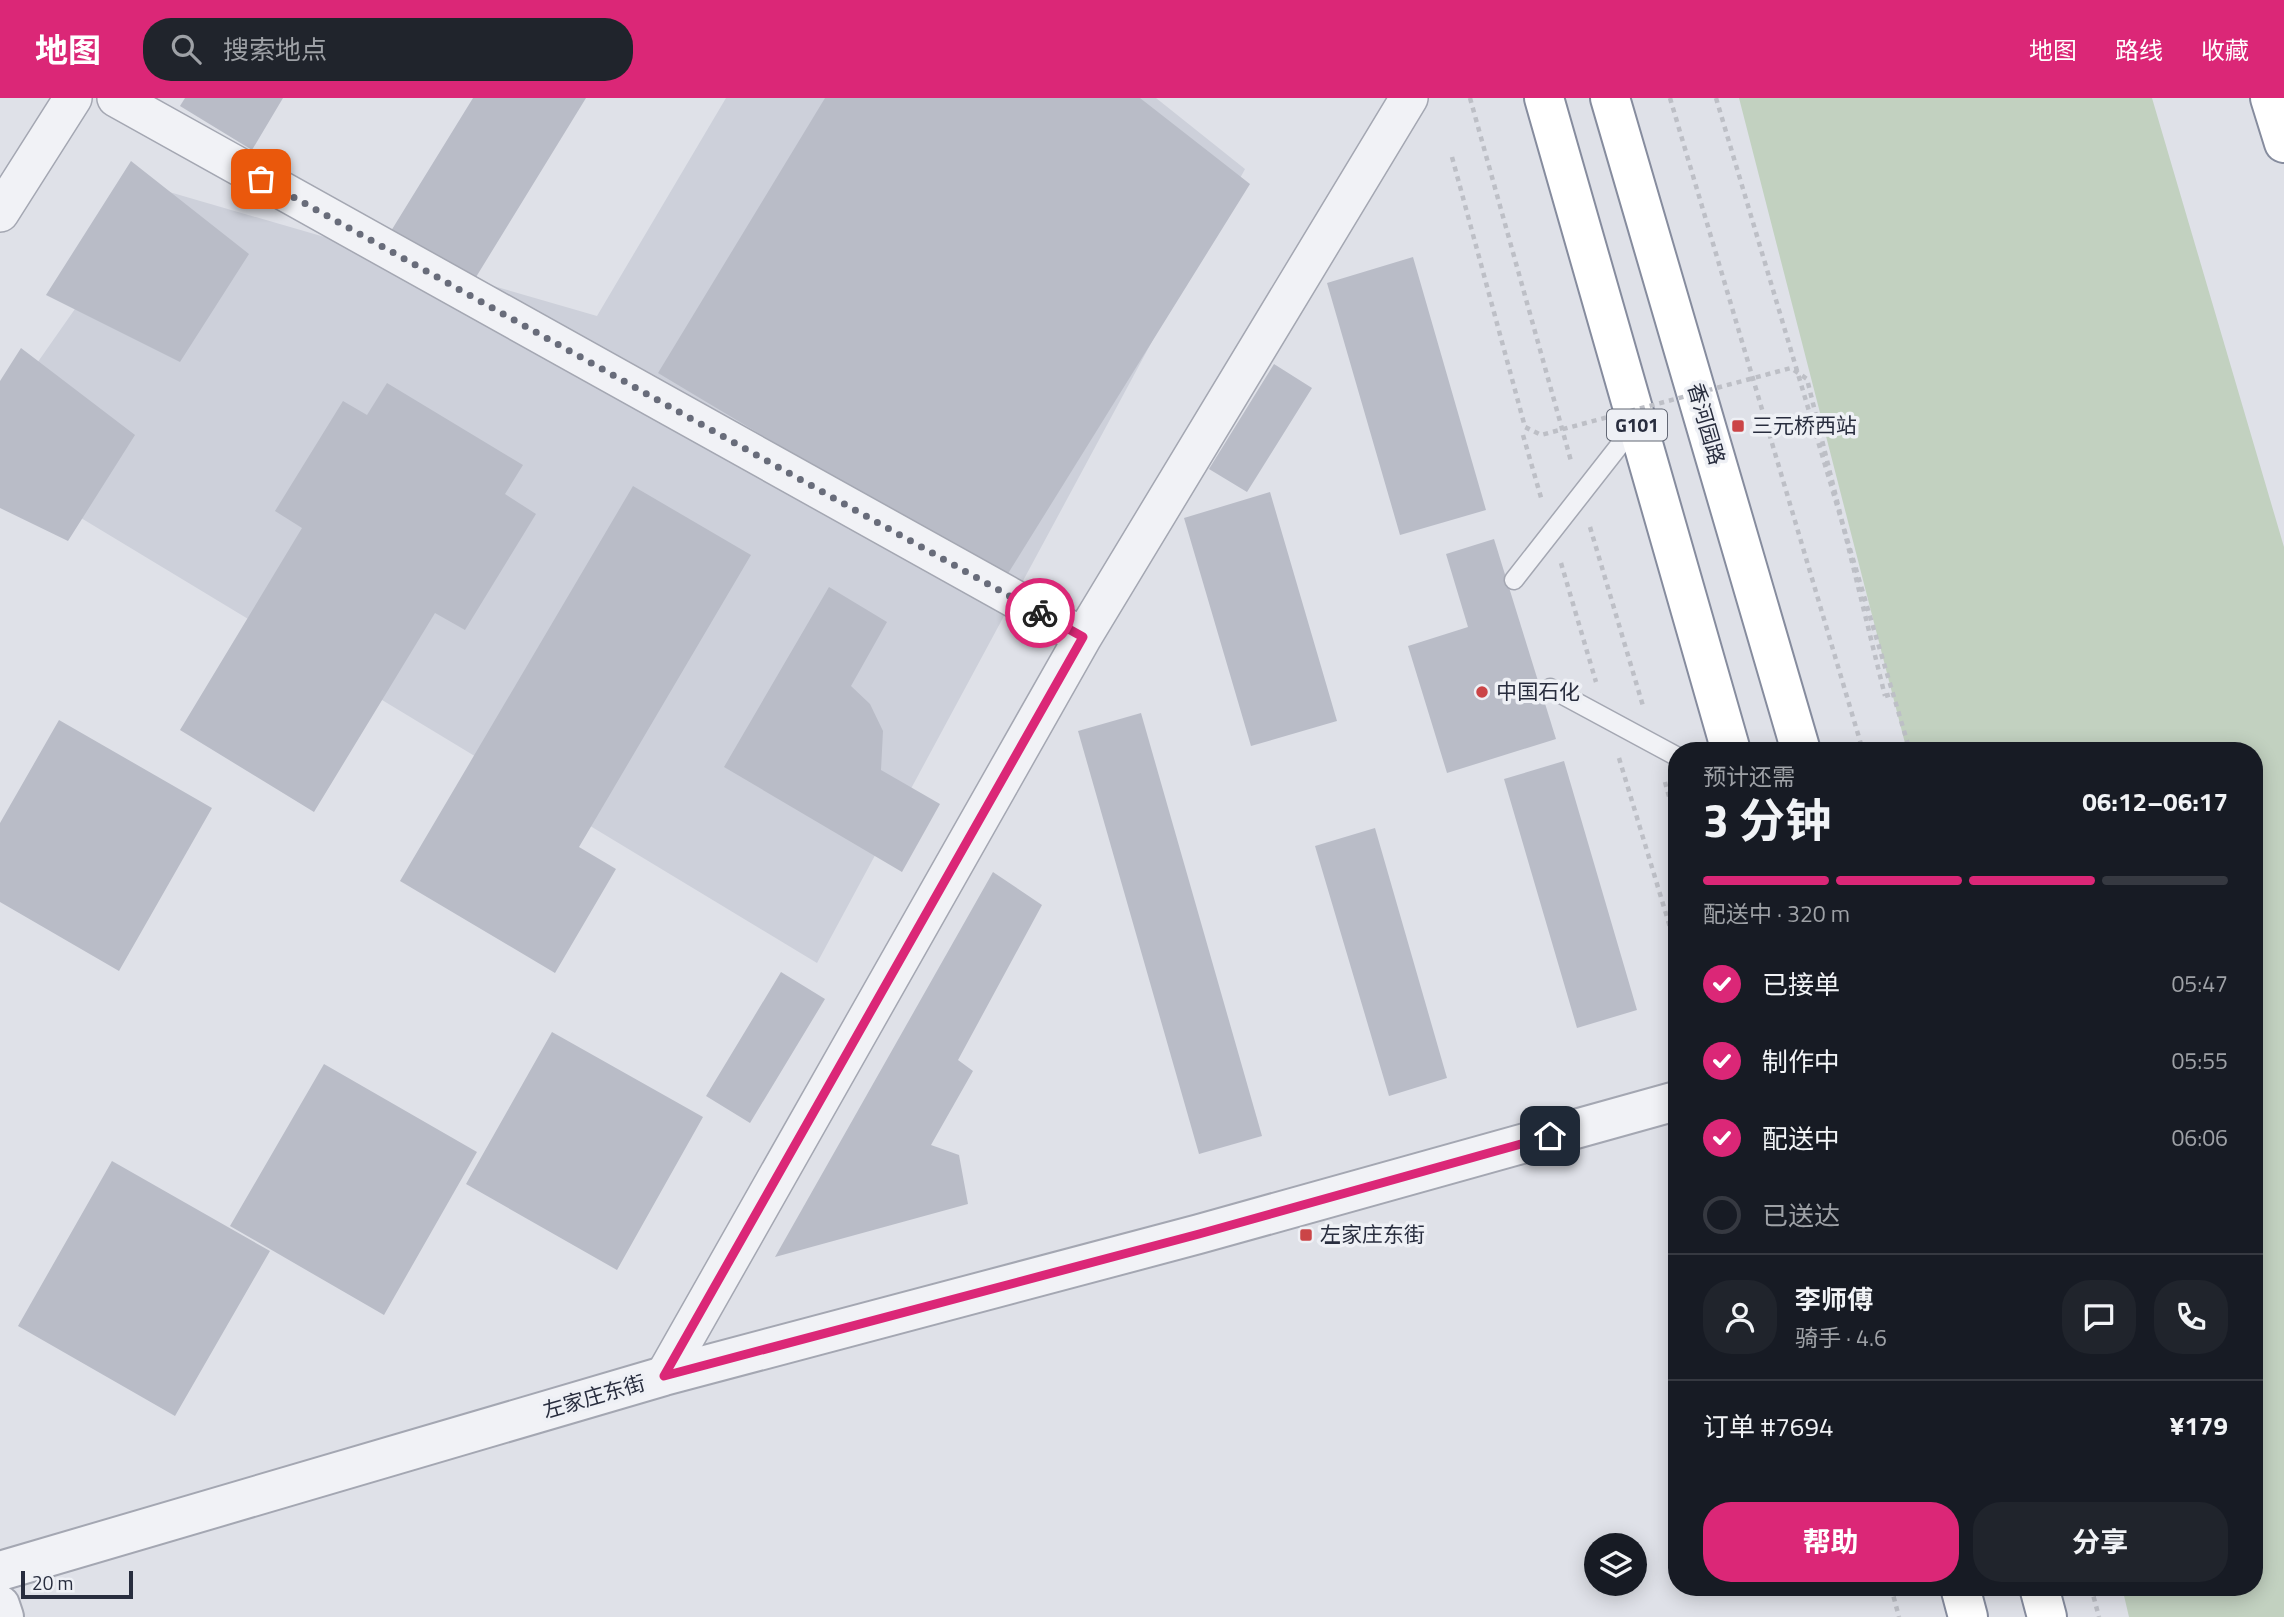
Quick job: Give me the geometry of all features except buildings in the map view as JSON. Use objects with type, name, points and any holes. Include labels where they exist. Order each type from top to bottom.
[{"type":"highway","name":"G101","points":[[1544,98],[1728,742]]},
{"type":"highway","name":"香河园路","points":[[1610,98],[1798,742]]},
{"type":"highway","points":[[2270,98],[2284,143]]},
{"type":"highway","points":[[1962,1596],[1968,1617]]},
{"type":"highway","points":[[2041,1596],[2047,1617]]},
{"type":"street","points":[[0,213],[73,98]]},
{"type":"street","points":[[116,98],[1083,637]]},
{"type":"street","points":[[664,1376],[1083,637],[1409,98]]},
{"type":"street","name":"左家庄东街","points":[[0,1572],[664,1376],[1199,1234],[1668,1103]]},
{"type":"street","points":[[0,1605],[4,1617]]},
{"type":"lane","points":[[1514,580],[1637,423]]},
{"type":"lane","points":[[1550,688],[1668,752]]},
{"type":"path","points":[[1670,98],[1860,742]]},
{"type":"path","points":[[1716,98],[1907,742]]},
{"type":"path","points":[[1452,157],[1525,427],[1541,435],[1791,368],[1807,379],[1885,696],[1892,694]]},
{"type":"path","points":[[1893,1596],[1899,1617]]},
{"type":"path","points":[[2093,1596],[2099,1617]]},
{"type":"shaded area","points":[[726,98],[1156,98],[1245,169],[817,963],[0,469],[0,416],[159,189],[597,316]]},
{"type":"green space","points":[[1739,98],[2152,98],[2284,547],[2284,1617],[2129,1617],[2124,1596],[2263,1596],[2263,742],[1905,742]]},
{"type":"way so far","points":[[261,179],[1040,613]]},
{"type":"place","name":"三元桥西站","points":[[1738,426]]},
{"type":"place","name":"中国石化","points":[[1482,692]]},
{"type":"place","name":"左家庄东街","points":[[1306,1235]]},
{"type":"route","points":[[1040,613],[1083,637],[664,1376],[1199,1234],[1550,1136]]}]
